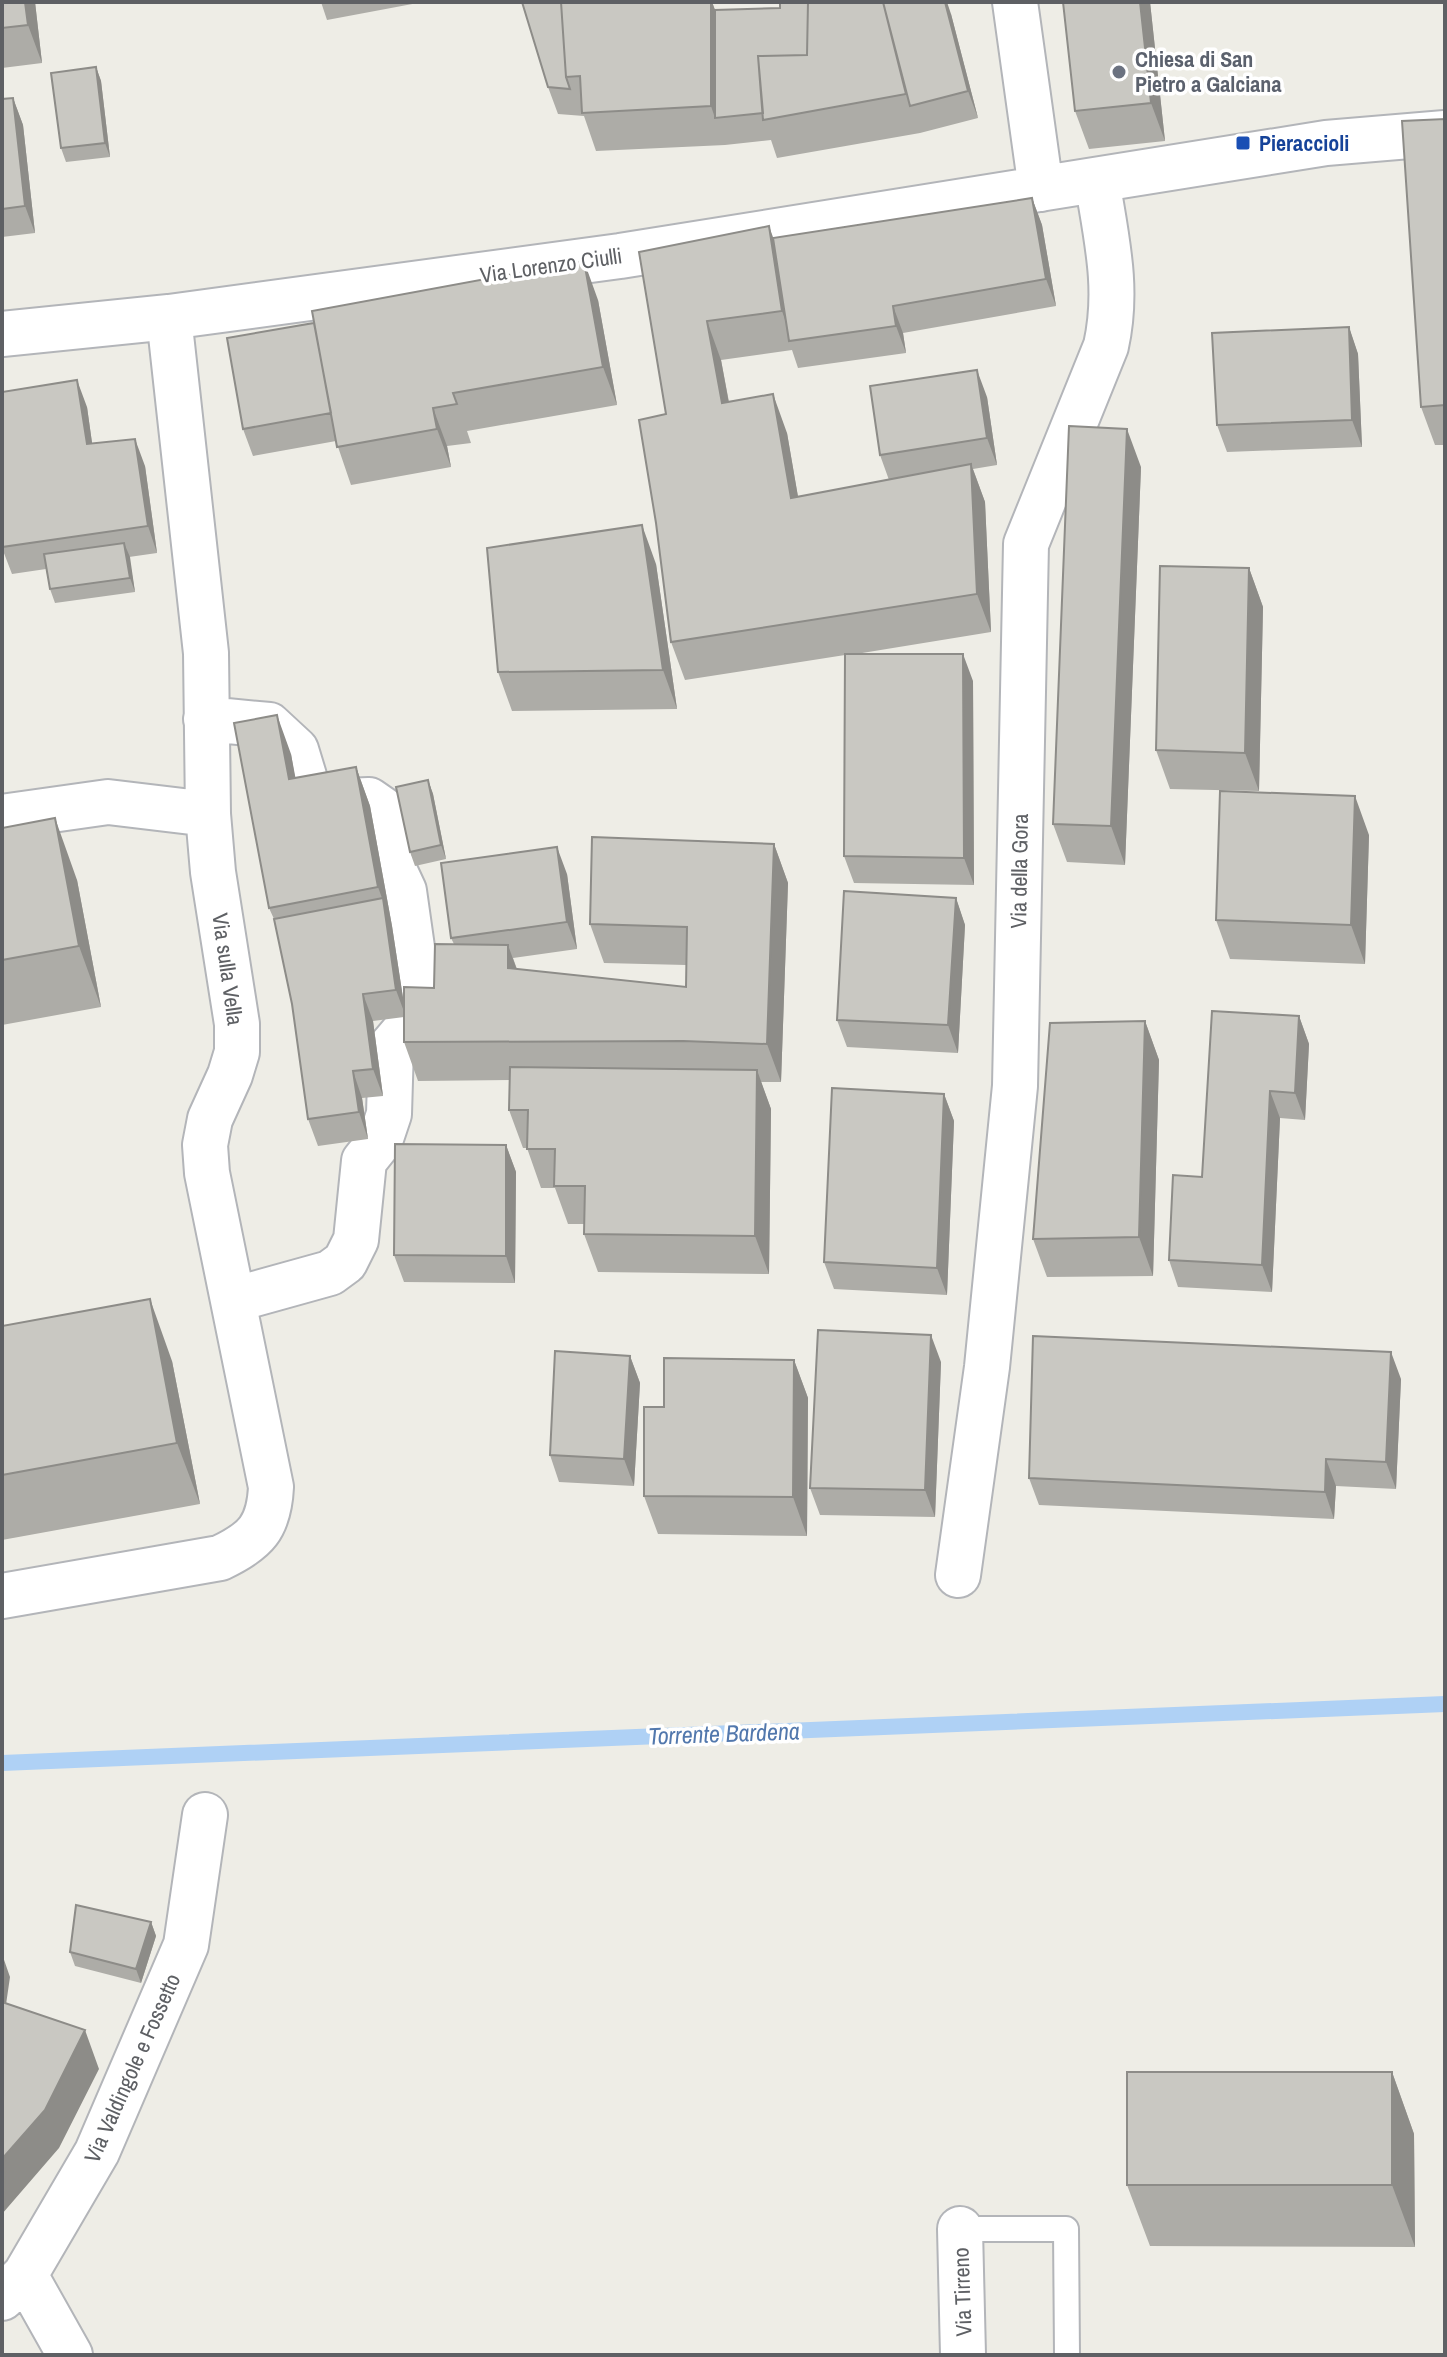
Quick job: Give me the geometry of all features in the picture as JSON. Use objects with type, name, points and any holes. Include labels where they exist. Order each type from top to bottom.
[{"type":"street","points":[[1015,2],[1041,189]]},
{"type":"street","name":"Via Lorenzo Ciulli","points":[[2,334],[169,317],[620,256],[1326,143],[1445,133]]},
{"type":"street","name":"Via della Gora","points":[[958,1575],[987,1367],[1015,1086],[1026,544],[1106,346],[1111,322],[1112,275],[1097,180]]},
{"type":"street","name":"Via sulla Vella","points":[[2,1596],[220,1558],[245,1546],[270,1509],[271,1487],[207,1173],[205,1145],[210,1119],[237,1052],[237,1024],[213,872],[208,814],[206,653],[169,317]]},
{"type":"street","points":[[206,719],[269,725],[296,750],[310,796],[320,802],[369,800],[382,809],[390,861],[404,891],[420,1004],[407,1028],[391,1047],[389,1114],[380,1141],[364,1161],[356,1240],[345,1262],[330,1273],[233,1300]]},
{"type":"street","points":[[2,817],[108,802],[208,814]]},
{"type":"street","name":"Via Valdingole e Fossetto","points":[[14,2286],[97,2152],[186,1945],[205,1815]]},
{"type":"street","name":"Via Tirreno","points":[[960,2229],[963,2355]]},
{"type":"street","points":[[14,2286],[70,2355]]},
{"type":"lane","points":[[960,2229],[1066,2229],[1067,2355]]},
{"type":"building","points":[[2,2],[25,2],[28,25],[2,28]]},
{"type":"building","points":[[522,2],[561,2],[566,77],[570,89],[548,87]]},
{"type":"building","points":[[561,2],[711,2],[711,106],[582,113],[580,76],[566,77]]},
{"type":"building","points":[[780,2],[808,2],[807,55],[758,56],[763,113],[715,118],[715,10],[780,8]]},
{"type":"building","points":[[808,2],[883,2],[906,94],[763,120],[758,56],[807,55]]},
{"type":"building","points":[[883,2],[945,2],[968,91],[910,106]]},
{"type":"building","name":"Chiesa di San Pietro a Galciana","points":[[1063,2],[1140,2],[1151,103],[1075,111]]},
{"type":"building","points":[[96,67],[105,143],[61,148],[51,73]]},
{"type":"building","points":[[13,98],[25,206],[2,209],[2,99]]},
{"type":"building","points":[[1445,119],[1445,405],[1421,407],[1402,121]]},
{"type":"building","points":[[1032,198],[1046,279],[893,306],[896,326],[789,341],[773,238]]},
{"type":"building","points":[[769,226],[782,311],[707,321],[722,403],[773,394],[791,498],[971,464],[977,594],[671,642],[639,420],[666,414],[639,252]]},
{"type":"building","points":[[584,261],[603,367],[453,393],[457,404],[433,408],[437,429],[337,447],[312,311]]},
{"type":"building","points":[[314,323],[331,413],[243,429],[227,338]]},
{"type":"building","points":[[1349,327],[1352,420],[1217,425],[1212,333]]},
{"type":"building","points":[[977,370],[987,438],[880,455],[870,386]]},
{"type":"building","points":[[77,380],[87,444],[135,439],[148,526],[2,547],[2,392]]},
{"type":"building","points":[[1069,426],[1127,429],[1111,826],[1053,824]]},
{"type":"building","points":[[642,525],[663,670],[498,672],[487,548]]},
{"type":"building","points":[[124,543],[130,578],[50,589],[44,554]]},
{"type":"building","points":[[1160,566],[1249,568],[1245,753],[1156,750]]},
{"type":"building","points":[[845,654],[963,654],[964,858],[844,856]]},
{"type":"building","points":[[277,715],[289,779],[356,767],[378,887],[269,908],[234,723]]},
{"type":"building","points":[[428,780],[441,845],[410,852],[396,787]]},
{"type":"building","points":[[1220,791],[1355,796],[1351,925],[1216,920]]},
{"type":"building","points":[[55,818],[79,946],[2,960],[2,828]]},
{"type":"building","points":[[592,837],[774,844],[767,1044],[683,1041],[404,1042],[404,987],[434,988],[435,944],[508,945],[508,968],[686,987],[687,927],[590,924]]},
{"type":"building","points":[[557,847],[567,922],[451,938],[441,863]]},
{"type":"building","points":[[844,891],[956,898],[948,1025],[837,1020]]},
{"type":"building","points":[[383,898],[396,990],[363,994],[373,1069],[353,1071],[359,1112],[308,1119],[292,1004],[274,919]]},
{"type":"building","points":[[1212,1011],[1299,1016],[1295,1093],[1270,1091],[1262,1265],[1169,1260],[1173,1175],[1202,1177]]},
{"type":"building","points":[[1145,1021],[1139,1237],[1033,1239],[1050,1023]]},
{"type":"building","points":[[510,1067],[757,1070],[755,1236],[584,1234],[585,1186],[554,1186],[555,1149],[527,1149],[528,1110],[509,1110]]},
{"type":"building","points":[[832,1088],[944,1094],[937,1268],[824,1262]]},
{"type":"building","points":[[395,1144],[506,1145],[506,1256],[394,1255]]},
{"type":"building","points":[[150,1299],[177,1443],[2,1475],[2,1326]]},
{"type":"building","points":[[818,1330],[931,1335],[925,1490],[810,1488]]},
{"type":"building","points":[[1033,1336],[1391,1352],[1386,1462],[1326,1459],[1325,1492],[1029,1478]]},
{"type":"building","points":[[555,1351],[630,1356],[624,1459],[550,1455]]},
{"type":"building","points":[[664,1358],[794,1360],[793,1497],[644,1496],[644,1407],[664,1407]]},
{"type":"building","points":[[76,1905],[151,1922],[136,1969],[70,1952]]},
{"type":"building","points":[[2,2002],[85,2030],[45,2110],[2,2159]]},
{"type":"building","points":[[1127,2072],[1392,2072],[1392,2185],[1127,2185]]},
{"type":"waterway","name":"Torrente Bardena","points":[[2,1763],[1445,1704]]},
{"type":"place","name":"Chiesa di San Pietro a Galciana","points":[[1119,72]]},
{"type":"place","name":"Pieraccioli","points":[[1243,143]]}]
